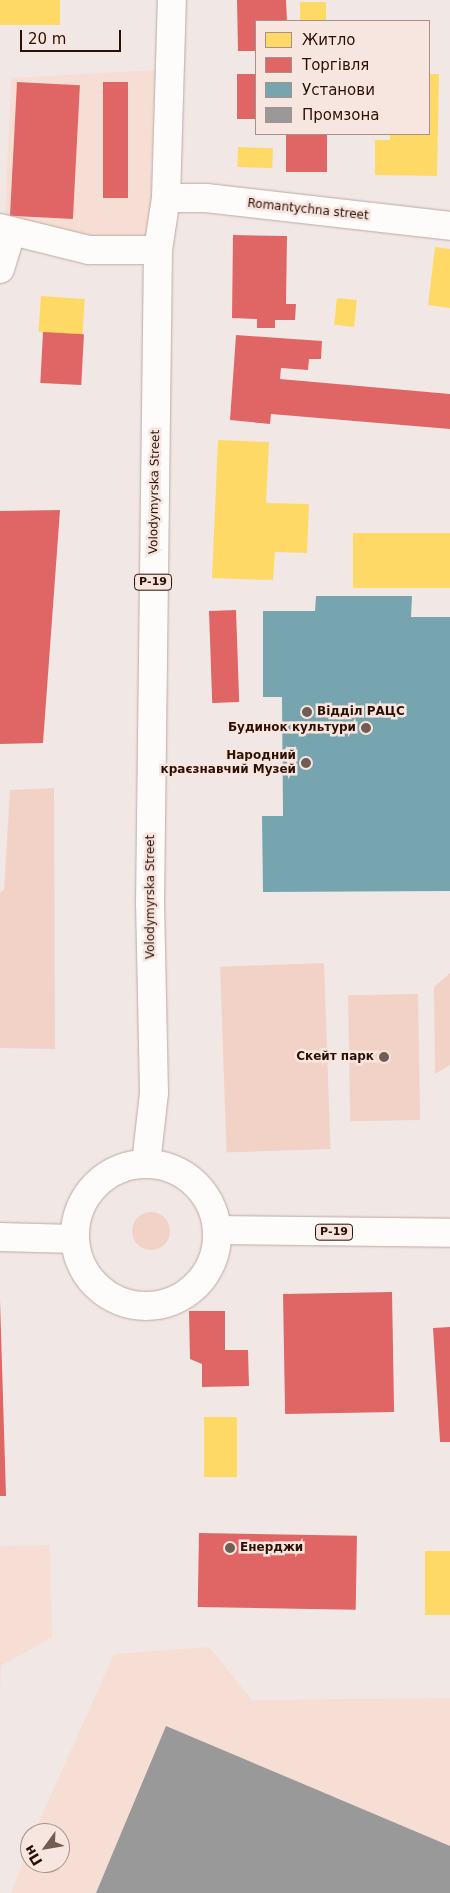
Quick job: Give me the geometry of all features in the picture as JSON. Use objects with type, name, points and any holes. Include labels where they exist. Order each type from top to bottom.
[{"type":"main road","name":"Volodymyrska Street","points":[[146,1164],[154,1093],[150,904],[158,250],[166,198],[172,0]]},
{"type":"main road","name":"Romantychna street","points":[[166,198],[206,198],[450,226]]},
{"type":"main road","points":[[0,269],[6,230],[89,250],[158,250]]},
{"type":"main road","points":[[146,1164],[178,1171],[198,1186],[212,1207],[218,1230],[216,1255],[199,1284],[187,1295],[165,1305],[140,1308],[118,1302],[99,1289],[84,1272],[76,1250],[75,1239],[80,1206],[93,1187],[110,1173],[132,1165],[146,1164]]},
{"type":"main road","name":"Р-19","points":[[218,1230],[450,1233]]},
{"type":"main road","points":[[0,1237],[75,1239]]},
{"type":"shaded area","points":[[171,69],[158,250],[89,250],[5,217],[11,78]]},
{"type":"shaded area","points":[[54,788],[55,1049],[0,1048],[0,892],[4,890],[10,790]]},
{"type":"shaded area","points":[[324,963],[330,1149],[227,1153],[220,967]]},
{"type":"shaded area","points":[[450,973],[450,1065],[435,1074],[434,987]]},
{"type":"shaded area","name":"Скейт парк","points":[[418,994],[420,1120],[350,1121],[348,995]]},
{"type":"shaded area","points":[[151,1212],[165,1217],[170,1231],[165,1245],[151,1250],[137,1245],[132,1231],[137,1217]]},
{"type":"shaded area","points":[[50,1545],[52,1637],[1,1666],[0,1696],[0,1546]]},
{"type":"shaded area","points":[[209,1647],[252,1700],[450,1698],[450,1893],[11,1893],[20,1869],[20,1873],[70,1873],[70,1823],[38,1823],[114,1654]]},
{"type":"building: Житло","points":[[0,0],[60,0],[60,25],[0,25]]},
{"type":"building: Житло","points":[[300,2],[326,2],[326,20],[300,20]]},
{"type":"building: Житло","points":[[430,74],[439,74],[437,176],[375,175],[375,140],[390,140],[390,135],[430,135]]},
{"type":"building: Житло","points":[[238,147],[273,148],[272,168],[237,167]]},
{"type":"building: Житло","points":[[435,247],[450,249],[450,308],[428,305]]},
{"type":"building: Житло","points":[[41,296],[85,299],[82,335],[38,332]]},
{"type":"building: Житло","points":[[337,298],[357,300],[354,327],[334,325]]},
{"type":"building: Житло","points":[[218,440],[269,442],[266,503],[309,504],[307,553],[275,552],[273,580],[212,578]]},
{"type":"building: Житло","points":[[353,533],[450,533],[450,588],[353,588]]},
{"type":"building: Житло","points":[[204,1417],[237,1417],[237,1477],[204,1477]]},
{"type":"building: Житло","points":[[425,1551],[450,1551],[450,1615],[425,1615]]},
{"type":"building: Торгівля","points":[[237,0],[286,0],[287,20],[255,20],[255,51],[238,51]]},
{"type":"building: Торгівля","points":[[237,74],[255,74],[255,119],[237,119]]},
{"type":"building: Торгівля","points":[[17,82],[80,85],[73,219],[10,216]]},
{"type":"building: Торгівля","points":[[103,82],[128,82],[128,198],[103,198]]},
{"type":"building: Торгівля","points":[[286,135],[327,135],[327,172],[286,172]]},
{"type":"building: Торгівля","points":[[233,235],[287,236],[286,304],[296,304],[295,320],[275,320],[275,328],[257,328],[257,319],[232,318]]},
{"type":"building: Торгівля","points":[[43,332],[84,334],[81,385],[40,383]]},
{"type":"building: Торгівля","points":[[236,335],[322,341],[321,359],[309,359],[308,370],[281,368],[280,379],[450,394],[450,429],[271,414],[270,424],[230,420]]},
{"type":"building: Торгівля","points":[[60,510],[43,743],[0,744],[0,511]]},
{"type":"building: Торгівля","points":[[236,610],[239,702],[212,703],[209,611]]},
{"type":"building: Торгівля","points":[[392,1292],[394,1412],[285,1414],[283,1294]]},
{"type":"building: Торгівля","points":[[0,1300],[6,1496],[0,1496]]},
{"type":"building: Торгівля","points":[[189,1311],[225,1311],[225,1350],[248,1350],[249,1386],[202,1387],[202,1364],[190,1359]]},
{"type":"building: Торгівля","points":[[450,1327],[450,1442],[440,1442],[433,1328]]},
{"type":"building: Торгівля","points":[[199,1533],[357,1536],[356,1610],[198,1607]]},
{"type":"building: Установи","name":"Будинок культури","points":[[316,596],[412,596],[411,617],[450,617],[450,891],[263,892],[262,816],[283,816],[282,697],[263,697],[263,611],[315,611]]},
{"type":"building: Промзона","points":[[166,1726],[450,1846],[450,1893],[96,1893]]},
{"type":"place","name":"Відділ РАЦС","points":[[307,712]]},
{"type":"place","name":"Будинок культури","points":[[366,728]]},
{"type":"place","name":"Народний краєзнавчий Музей","points":[[306,763]]},
{"type":"place","name":"Скейт парк","points":[[384,1057]]},
{"type":"place","name":"Енерджи","points":[[230,1548]]}]
